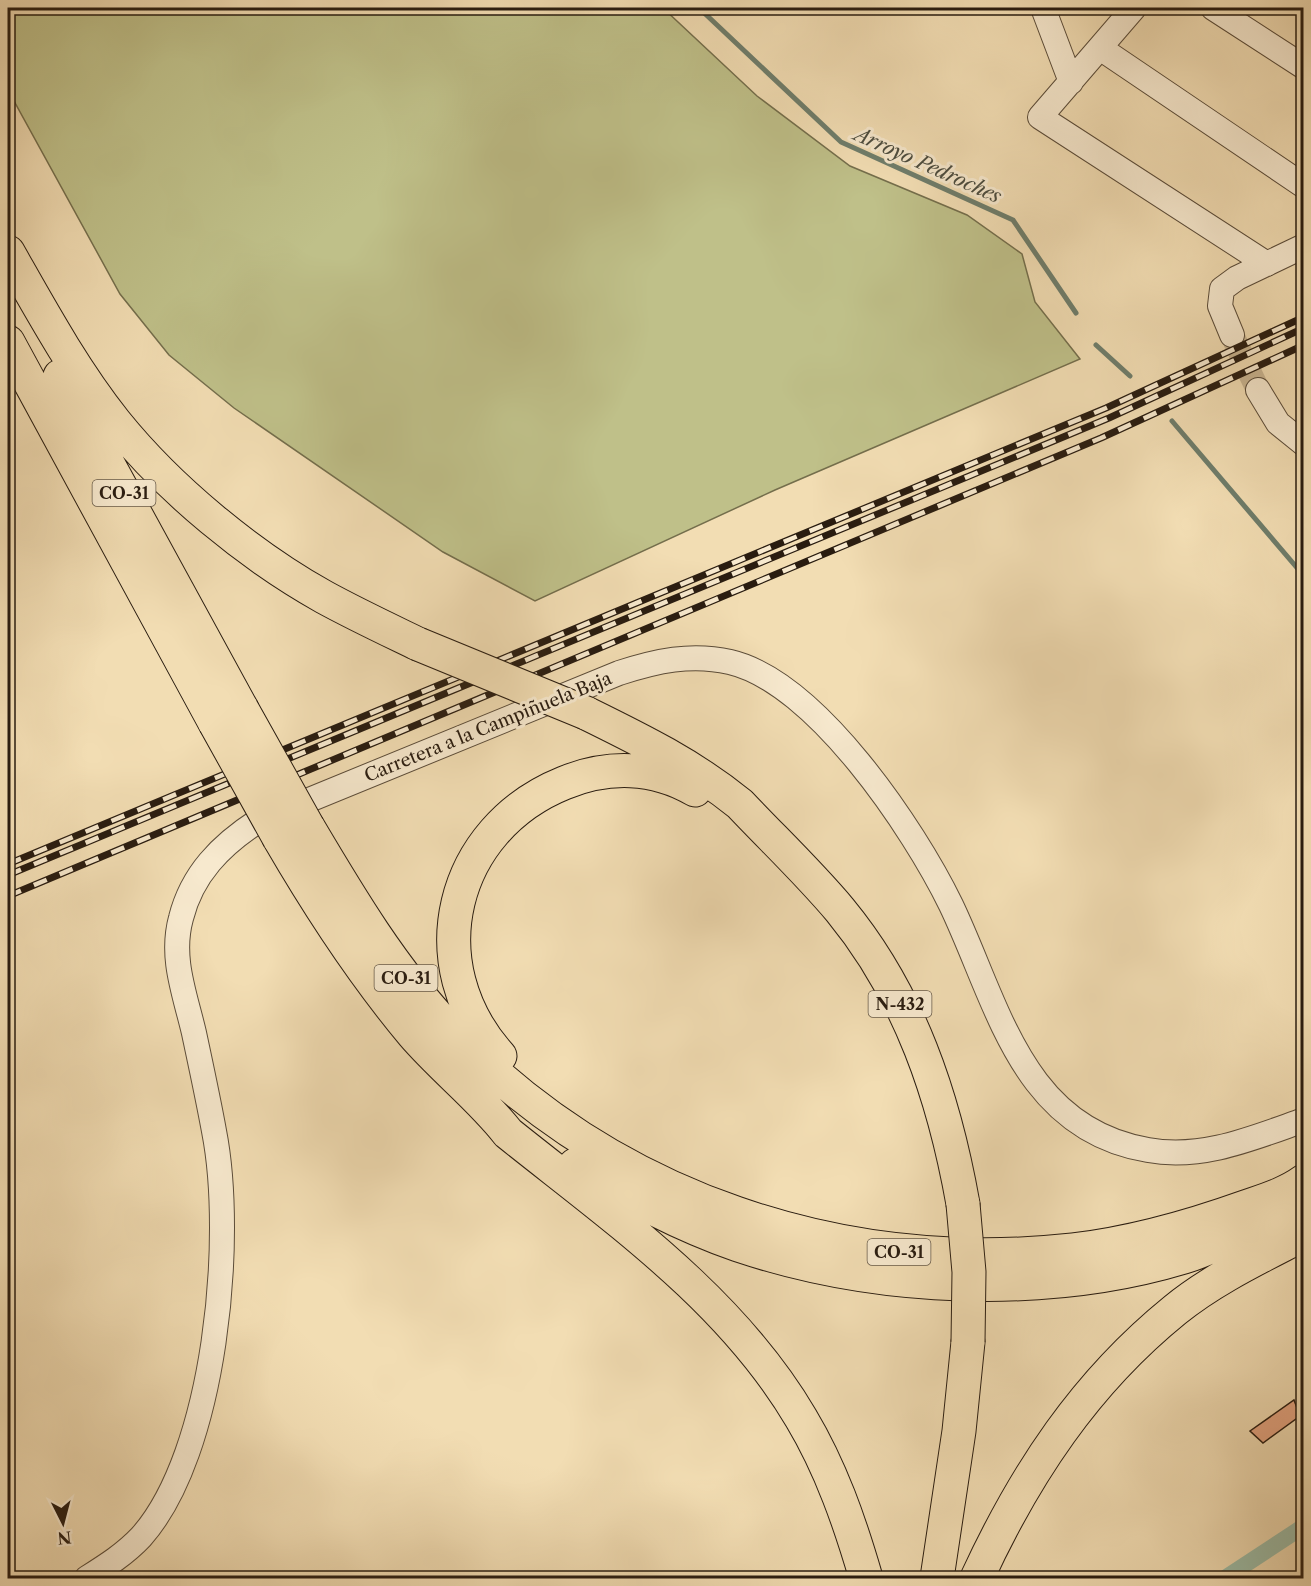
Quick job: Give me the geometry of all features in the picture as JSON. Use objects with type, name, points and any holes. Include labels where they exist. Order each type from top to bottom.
[{"type":"highway","points":[[8,252],[74,365],[116,422],[179,489],[256,554],[323,597],[418,644],[586,713],[678,759],[740,804],[773,838]]},
{"type":"highway","name":"CO-31","points":[[8,278],[228,716]]},
{"type":"highway","name":"CO-31","points":[[8,342],[228,716],[294,833],[321,910],[361,968],[415,1035],[491,1110],[565,1160],[627,1196],[685,1224],[737,1244],[808,1265],[882,1277],[940,1283],[1002,1284],[1066,1279],[1136,1268],[1185,1257],[1236,1237],[1301,1196]]},
{"type":"highway","points":[[533,1104],[516,1074],[485,1040],[467,1007],[457,977],[453,945],[457,908],[473,860],[491,834],[514,811],[542,792],[579,777],[608,771],[642,771],[665,775],[687,785],[773,838]]},
{"type":"highway","name":"CO-31","points":[[294,833],[352,903],[404,976],[449,1028],[492,1071],[533,1104],[614,1158],[663,1184],[746,1218],[822,1239],[897,1252],[953,1256],[1023,1255],[1092,1248],[1152,1236],[1301,1196]]},
{"type":"highway","name":"N-432","points":[[773,838],[840,911],[895,993],[918,1040],[939,1095],[953,1146],[963,1204],[969,1272],[968,1342],[959,1431],[937,1578]]},
{"type":"highway","points":[[491,1110],[508,1133],[672,1265],[720,1313],[764,1365],[801,1417],[827,1467],[850,1522],[866,1578]]},
{"type":"highway","points":[[977,1578],[1036,1464],[1070,1418],[1125,1355],[1176,1309],[1227,1276],[1304,1234]]},
{"type":"street","points":[[1043,8],[1071,82]]},
{"type":"street","points":[[1134,8],[1040,117],[1267,264]]},
{"type":"street","points":[[1213,8],[1304,67]]},
{"type":"street","points":[[1100,48],[1304,186]]},
{"type":"street","points":[[1232,335],[1222,314],[1220,295],[1231,281],[1304,246]]},
{"type":"street","points":[[1258,390],[1278,423],[1304,444]]},
{"type":"street","name":"Carretera a la Campiñuela Baja","points":[[87,1578],[121,1555],[141,1536],[168,1495],[195,1423],[210,1362],[220,1285],[222,1201],[215,1134],[178,970],[180,919],[199,873],[233,837],[258,821],[619,673],[656,661],[712,658],[750,669],[771,680],[805,706],[832,733],[899,816],[950,902],[1010,1041],[1026,1071],[1041,1091],[1072,1118],[1119,1143],[1148,1150],[1178,1153],[1212,1150],[1304,1120]]},
{"type":"green space","points":[[8,8],[663,8],[757,96],[850,166],[967,215],[1022,254],[1035,302],[1080,359],[775,490],[535,601],[443,552],[234,408],[169,355],[120,294],[8,90]]},
{"type":"building","points":[[1294,1400],[1300,1416],[1263,1443],[1250,1431]]},
{"type":"waterway","name":"Arroyo Pedroches","points":[[699,8],[841,142],[1013,220],[1076,313]]},
{"type":"waterway","name":"Arroyo Pedroches","points":[[1096,345],[1130,376]]},
{"type":"waterway","name":"Arroyo Pedroches","points":[[1172,421],[1304,576]]},
{"type":"waterway","points":[[1225,1578],[1304,1526]]},
{"type":"tunnel","points":[[1232,335],[1258,390]]},
{"type":"railway","points":[[8,864],[1106,408],[1304,317]]},
{"type":"railway","points":[[8,875],[1109,418],[1304,328]]},
{"type":"railway","points":[[8,896],[1101,438],[1304,345]]}]
